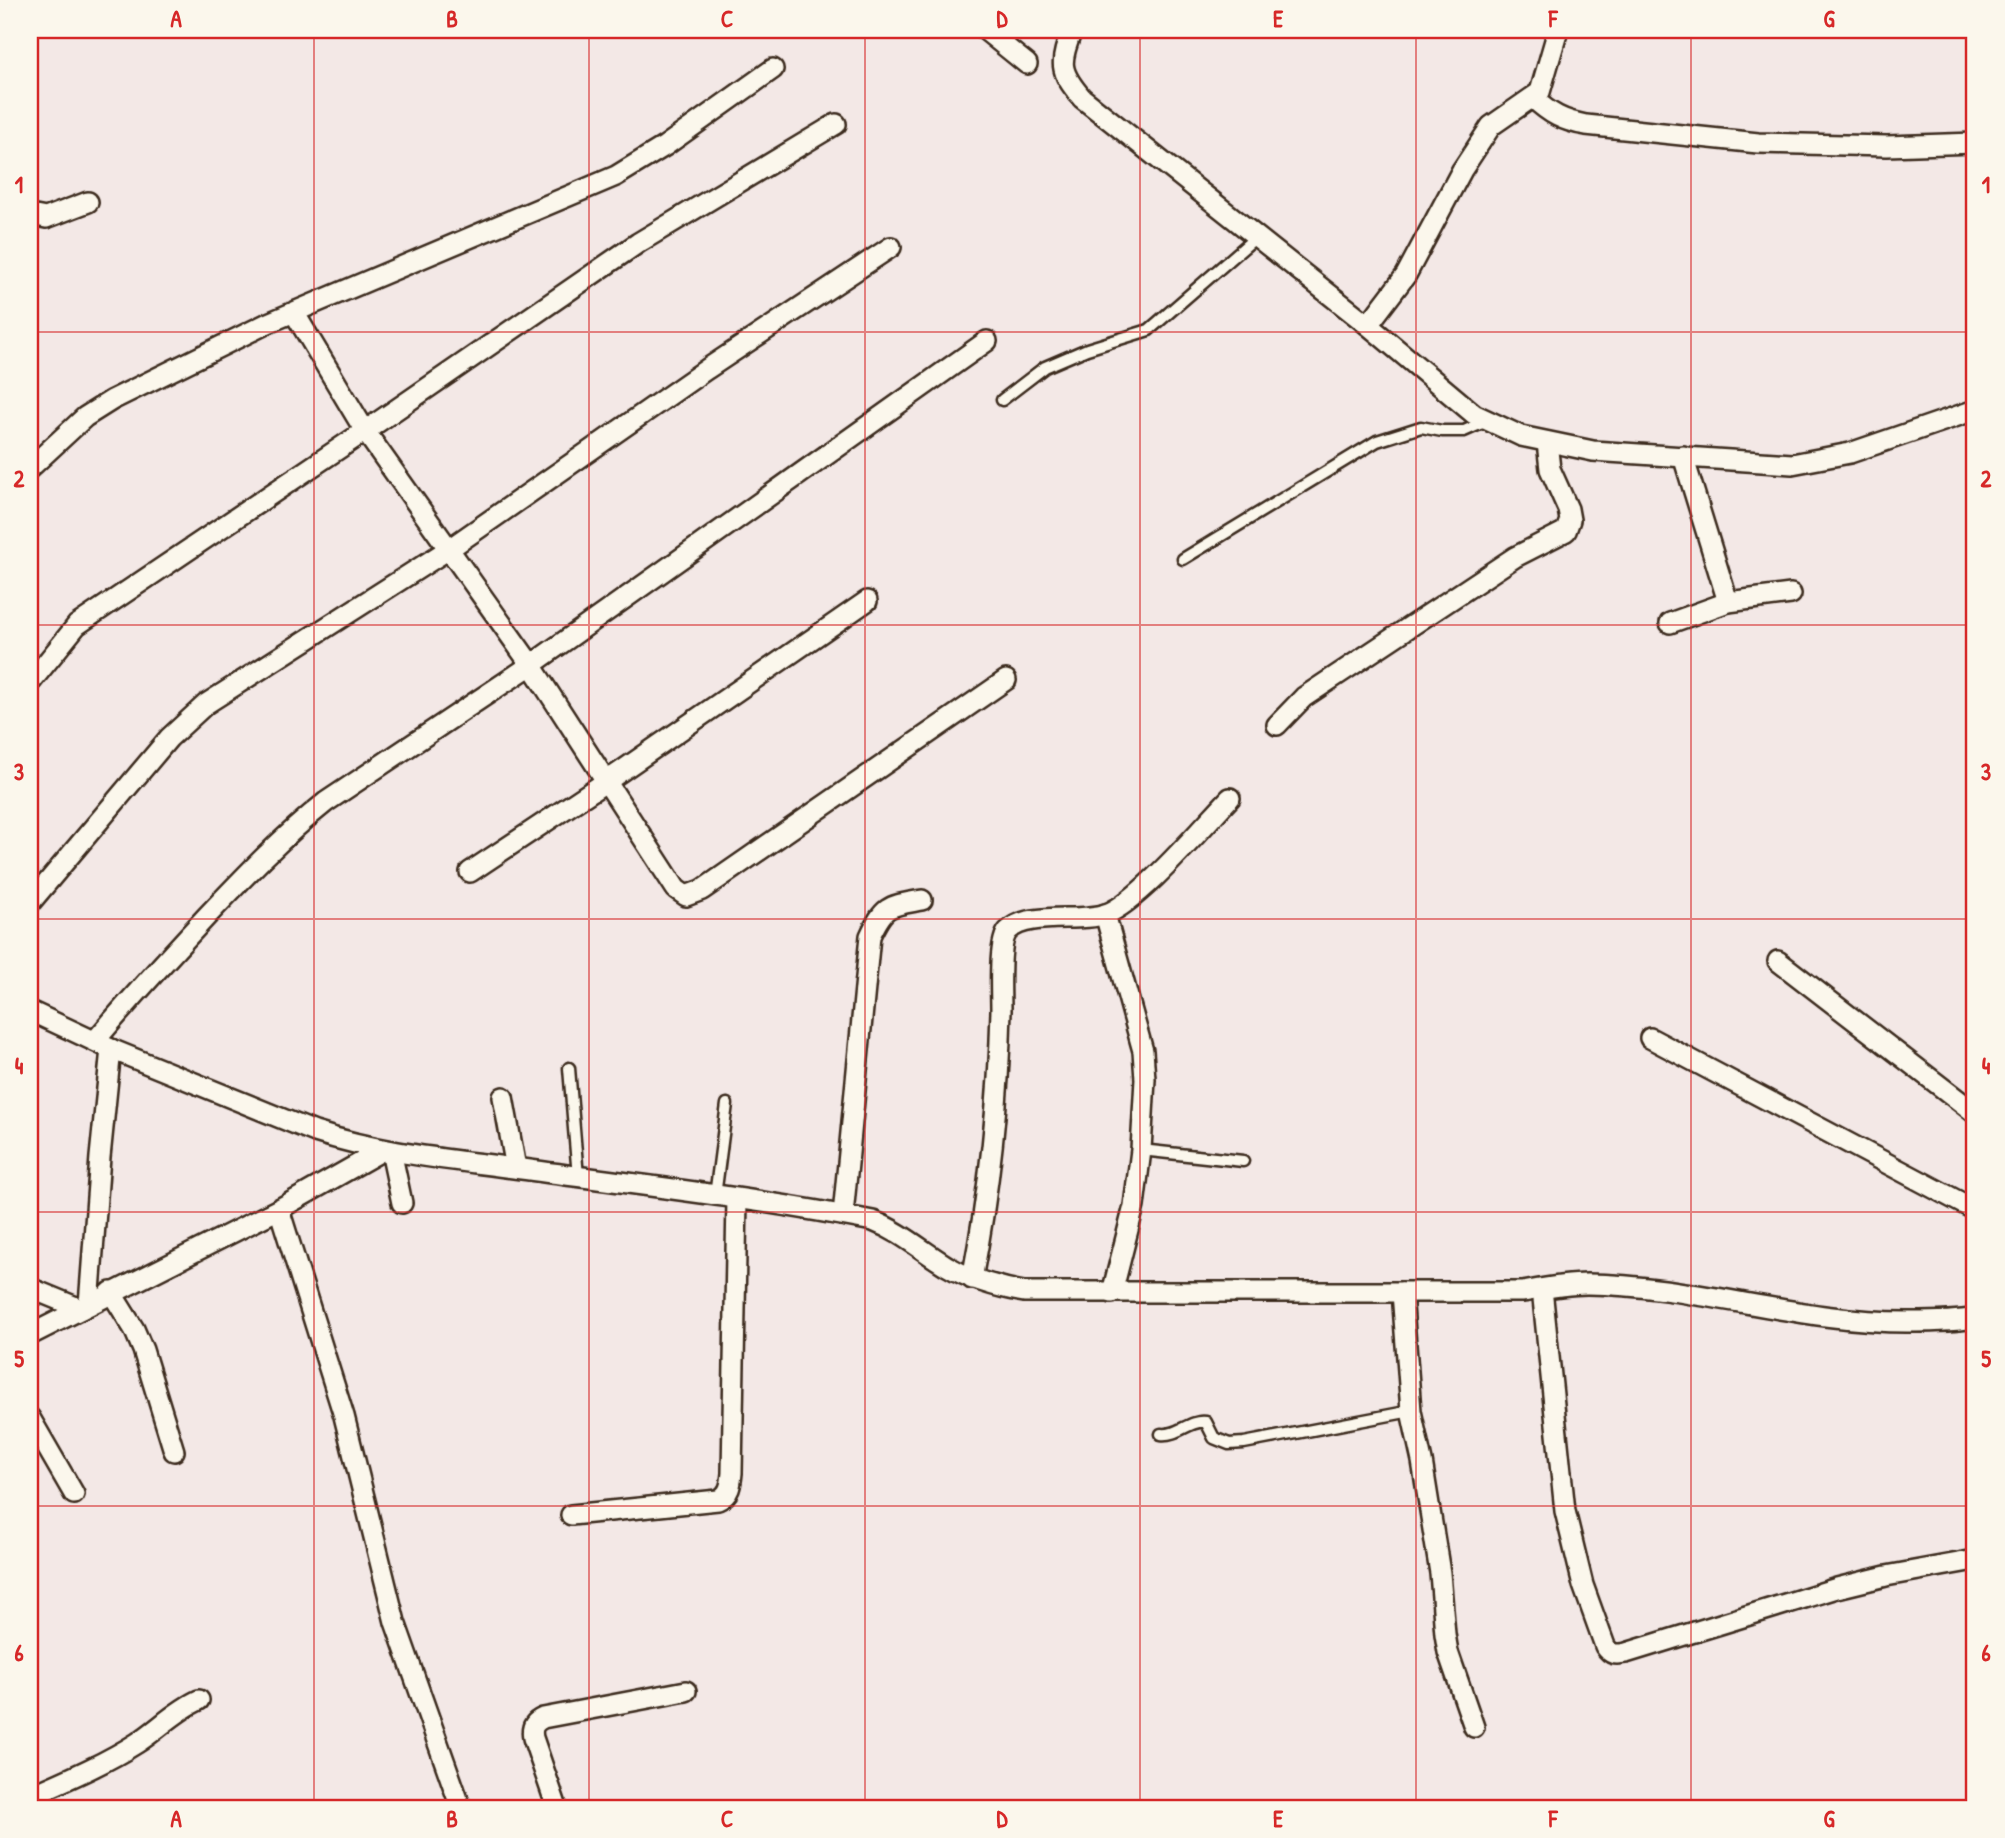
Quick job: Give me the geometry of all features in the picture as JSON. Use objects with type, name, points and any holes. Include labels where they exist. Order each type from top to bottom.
[{"type":"street","points":[[985,30],[1027,64]]},
{"type":"street","points":[[1072,30],[1062,64],[1066,79],[1082,98],[1368,325],[1474,414],[1521,436],[1593,451],[1779,464],[1812,462],[1850,453],[1975,410]]},
{"type":"street","points":[[1368,325],[1406,275],[1462,170],[1492,126],[1540,92],[1558,30]]},
{"type":"street","points":[[30,467],[85,417],[112,400],[268,323],[295,314],[616,176],[773,69]]},
{"type":"street","points":[[1533,98],[1548,113],[1564,121],[1612,128],[1758,143],[1887,146],[1975,144]]},
{"type":"street","points":[[30,682],[77,625],[638,243],[836,124]]},
{"type":"street","points":[[30,215],[46,218],[88,202]]},
{"type":"street","points":[[30,903],[169,737],[190,717],[262,667],[449,549],[707,369],[891,247]]},
{"type":"street","points":[[295,314],[365,431],[531,664],[676,889],[686,896],[702,890],[1006,680]]},
{"type":"street","points":[[85,1307],[100,1157],[103,1045],[143,985],[295,827],[326,802],[531,664],[987,341]]},
{"type":"street","points":[[1277,725],[1304,697],[1515,557],[1566,531],[1570,520],[1568,509],[1550,469],[1547,442]]},
{"type":"street","points":[[1683,456],[1728,602]]},
{"type":"street","points":[[1670,622],[1728,602],[1791,594]]},
{"type":"street","points":[[470,872],[867,601]]},
{"type":"street","points":[[972,1279],[990,1156],[1001,1023],[1002,947],[1006,933],[1018,923],[1105,914],[1127,901],[1155,876],[1230,798]]},
{"type":"street","points":[[843,1216],[870,936],[880,914],[892,905],[922,900]]},
{"type":"street","points":[[1105,914],[1143,1051],[1144,1079],[1141,1150],[1134,1206],[1112,1293]]},
{"type":"street","points":[[1778,961],[1975,1113]]},
{"type":"street","points":[[30,1012],[315,1132],[387,1150],[737,1199],[873,1221],[894,1229],[939,1261],[972,1279],[998,1288],[1024,1292],[1112,1293],[1523,1292],[1563,1285],[1614,1285],[1704,1295],[1835,1319],[1919,1322],[1975,1318]]},
{"type":"street","points":[[1650,1038],[1975,1210]]},
{"type":"street","points":[[503,1097],[516,1168]]},
{"type":"street","points":[[387,1150],[402,1203]]},
{"type":"street","points":[[30,1335],[279,1209],[387,1150]]},
{"type":"street","points":[[571,1515],[719,1500],[728,1492],[732,1473],[737,1199]]},
{"type":"street","points":[[279,1209],[344,1416],[395,1622],[461,1808]]},
{"type":"street","points":[[30,1288],[85,1307]]},
{"type":"street","points":[[1542,1289],[1558,1452],[1573,1550],[1583,1585],[1610,1653],[1626,1653],[1837,1588],[1975,1560]]},
{"type":"street","points":[[111,1292],[134,1329],[143,1350],[174,1451]]},
{"type":"street","points":[[1402,1292],[1411,1411],[1440,1573],[1448,1652],[1474,1727]]},
{"type":"street","points":[[30,1418],[74,1494]]},
{"type":"street","points":[[556,1808],[531,1730],[536,1721],[686,1691]]},
{"type":"street","points":[[30,1796],[118,1754],[137,1743],[183,1707],[199,1700]]},
{"type":"lane","points":[[1002,400],[1045,367],[1087,349],[1149,330],[1256,237]]},
{"type":"lane","points":[[1182,559],[1377,441],[1421,427],[1464,431],[1487,421]]},
{"type":"lane","points":[[569,1068],[578,1177]]},
{"type":"lane","points":[[715,1196],[727,1104]]},
{"type":"lane","points":[[1141,1150],[1243,1161]]},
{"type":"lane","points":[[1161,1434],[1170,1435],[1198,1421],[1206,1422],[1214,1438],[1229,1444],[1244,1443],[1411,1411]]}]
